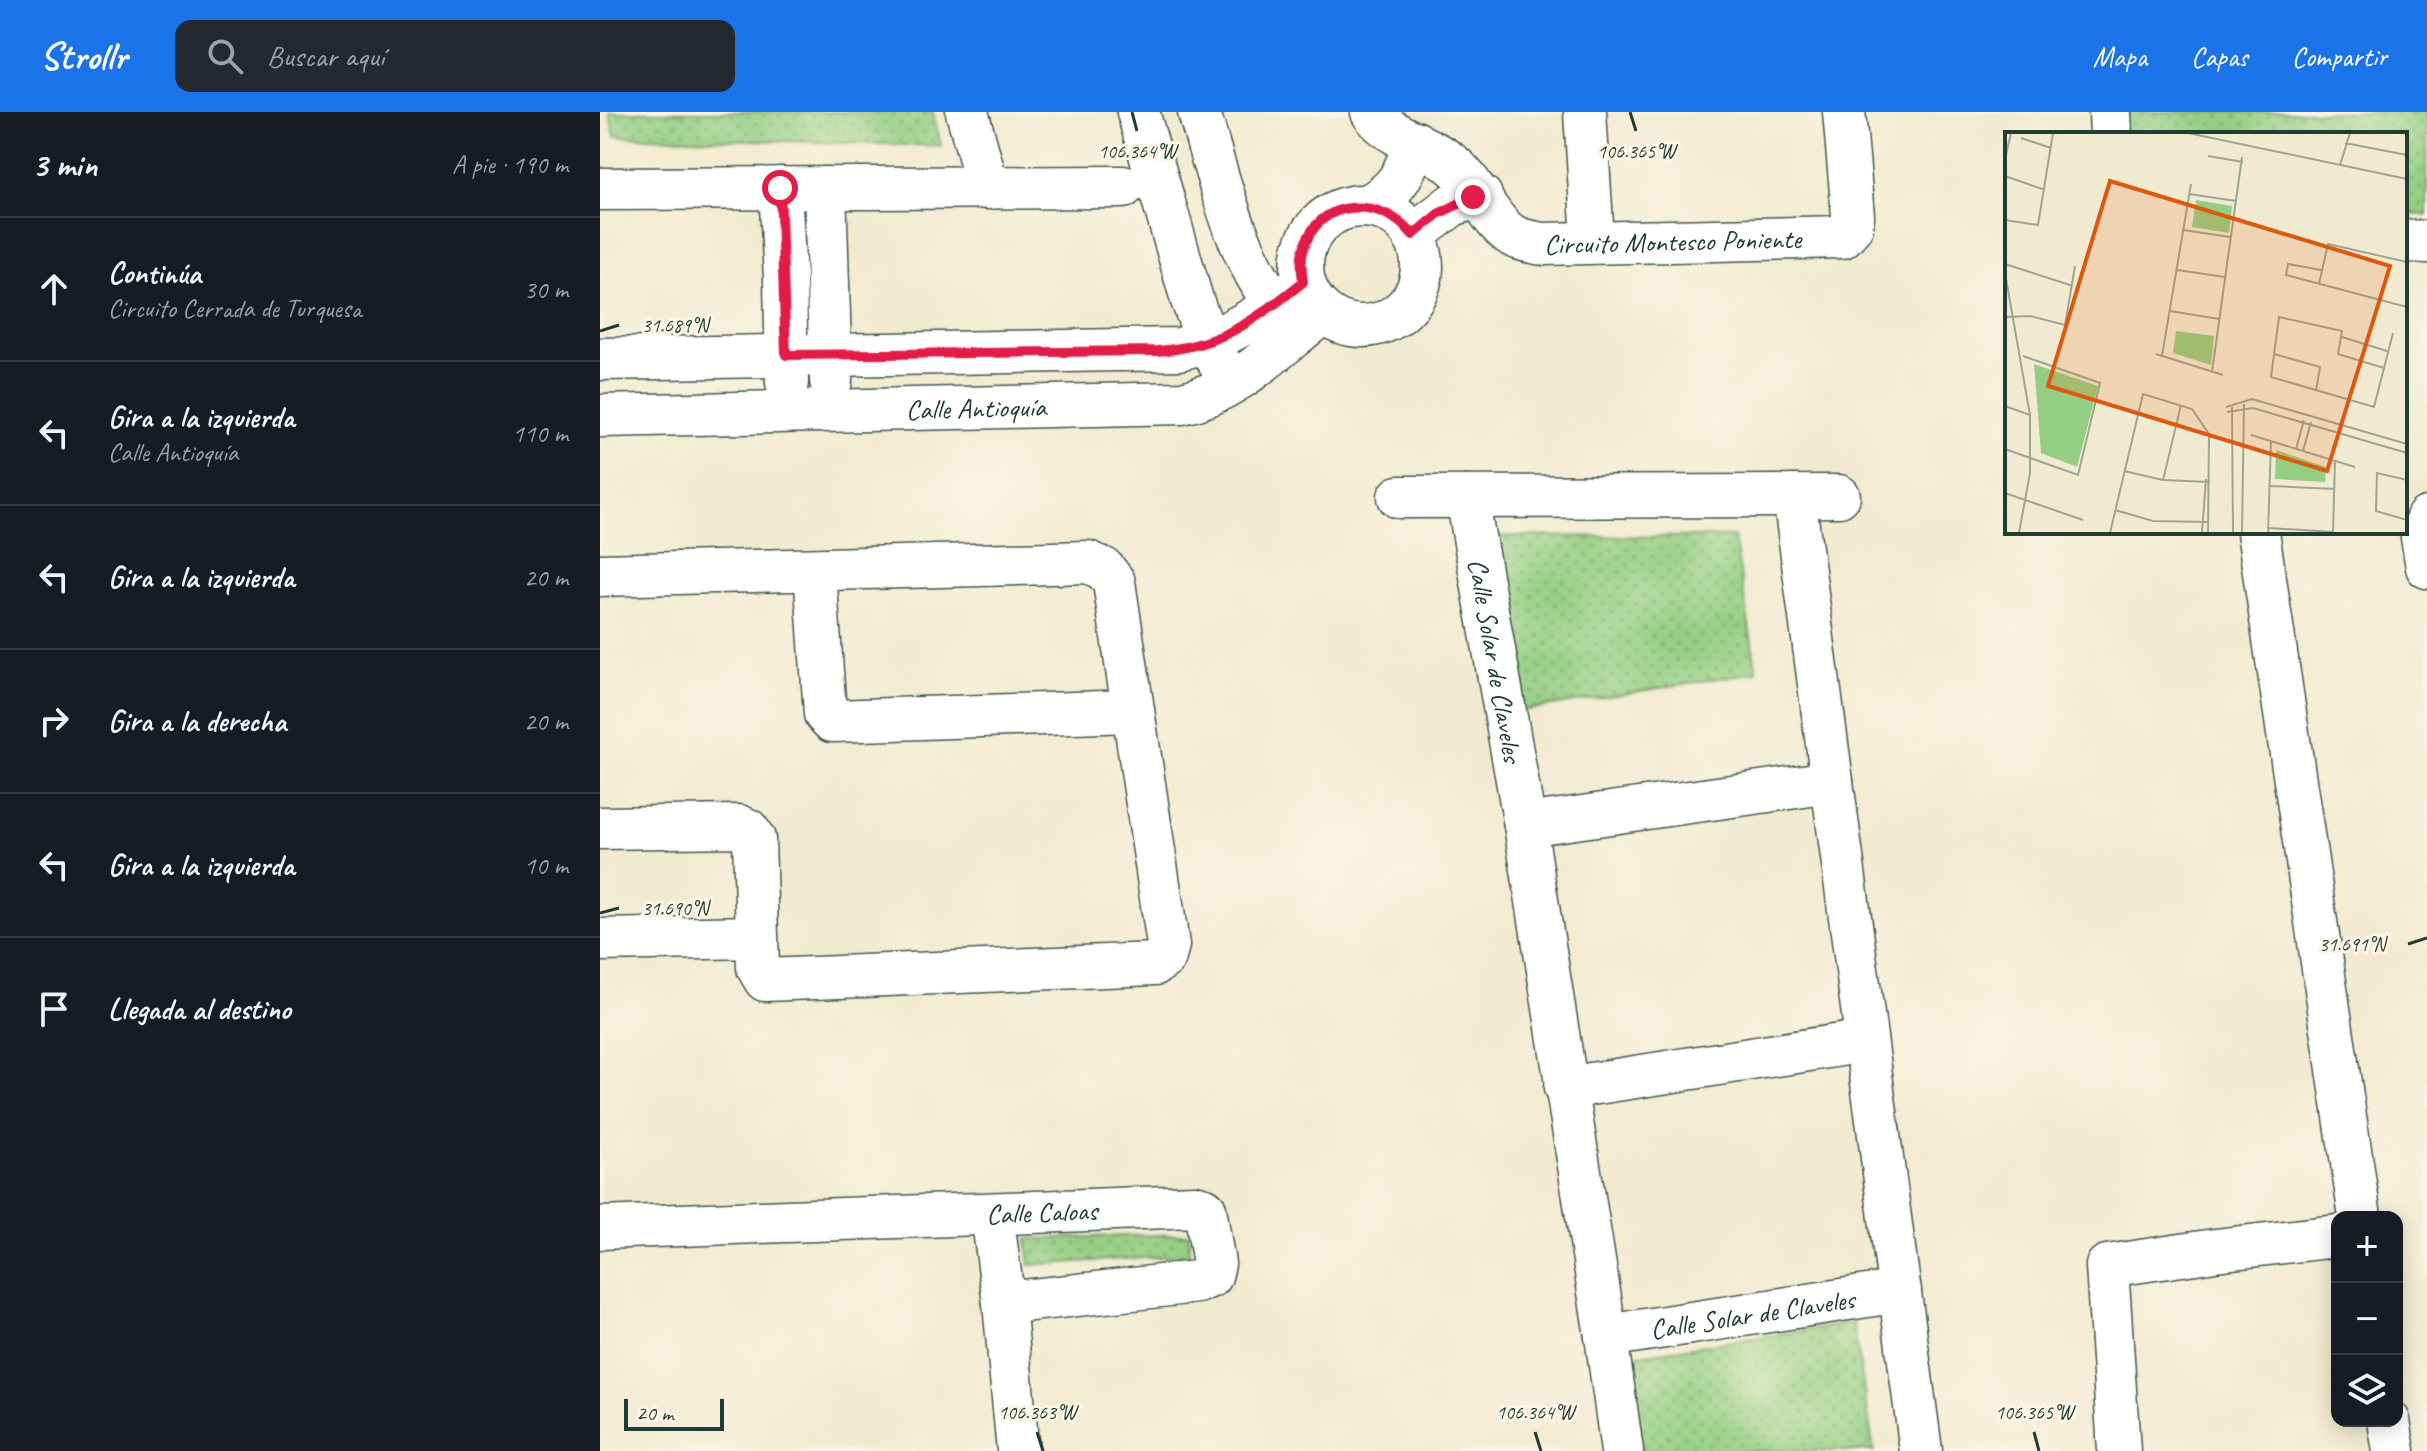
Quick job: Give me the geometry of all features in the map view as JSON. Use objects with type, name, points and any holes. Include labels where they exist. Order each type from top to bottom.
[{"type":"street","points":[[967,112],[988,188]]},
{"type":"street","points":[[1138,112],[1192,300],[1208,343],[1236,382]]},
{"type":"street","points":[[1199,112],[1227,210],[1260,285],[1299,308],[1362,327],[1383,323],[1401,312],[1415,296],[1422,276],[1421,254],[1413,235],[1393,215],[1367,206]]},
{"type":"street","name":"Circuito Montesco Poniente","points":[[1372,112],[1390,130],[1451,163],[1481,196],[1503,229],[1520,239],[1543,244],[1842,237],[1852,226],[1853,216],[1844,112]]},
{"type":"street","points":[[1585,112],[1593,241]]},
{"type":"street","points":[[2110,112],[2111,132]]},
{"type":"street","points":[[1299,308],[1303,250],[1321,221],[1335,212],[1367,206],[1383,198],[1396,186],[1405,171],[1415,142]]},
{"type":"street","points":[[600,189],[1123,187]]},
{"type":"street","points":[[780,188],[787,412]]},
{"type":"street","points":[[825,188],[832,411]]},
{"type":"street","points":[[1413,235],[1445,209],[1481,196]]},
{"type":"street","points":[[2407,241],[2427,242]]},
{"type":"street","name":"Calle Antioquía","points":[[600,359],[1157,351],[1208,343],[1247,324],[1299,308]]},
{"type":"street","name":"Calle Antioquía","points":[[600,416],[1182,403],[1199,400],[1236,382],[1299,308]]},
{"type":"street","points":[[1794,496],[1921,1451]]},
{"type":"street","points":[[1399,497],[1839,496]]},
{"type":"street","name":"Calle Solar de Claveles","points":[[1467,497],[1525,825],[1622,1451]]},
{"type":"street","points":[[2427,518],[2422,537],[2427,567]]},
{"type":"street","points":[[2258,534],[2359,1211]]},
{"type":"street","points":[[600,575],[1088,562],[1104,569],[1114,582],[1168,945],[1165,957],[1155,964],[765,980],[758,968],[754,839],[748,830],[739,826],[600,828]]},
{"type":"street","points":[[815,571],[825,714],[832,721],[1132,711]]},
{"type":"street","points":[[1525,825],[1832,782]]},
{"type":"street","points":[[600,940],[756,937]]},
{"type":"street","points":[[1565,1088],[1866,1041]]},
{"type":"street","name":"Calle Caloas","points":[[600,1228],[1195,1206],[1205,1209],[1214,1264],[1211,1276],[1197,1282],[1004,1303]]},
{"type":"street","points":[[992,1214],[1018,1451]]},
{"type":"street","points":[[2119,1451],[2107,1266],[2331,1237]]},
{"type":"street","name":"Calle Solar de Claveles","points":[[1606,1336],[1900,1291]]},
{"type":"street","points":[[2390,1427],[2394,1451]]},
{"type":"green space","points":[[609,112],[933,112],[941,146],[615,136]]},
{"type":"green space","points":[[2122,112],[2427,112],[2427,215],[2407,214],[2407,132],[2123,132]]},
{"type":"green space","points":[[1485,536],[1734,537],[1757,672],[1520,711]]},
{"type":"green space","points":[[1189,1234],[1189,1255],[1030,1265],[1027,1239]]},
{"type":"green space","points":[[1853,1323],[1874,1451],[1641,1451],[1625,1357]]},
{"type":"route","points":[[780,188],[786,355],[1157,351],[1196,346],[1247,324],[1303,282],[1303,250],[1321,221],[1335,212],[1351,207],[1381,209],[1404,223],[1413,235],[1438,214],[1473,197]]}]
